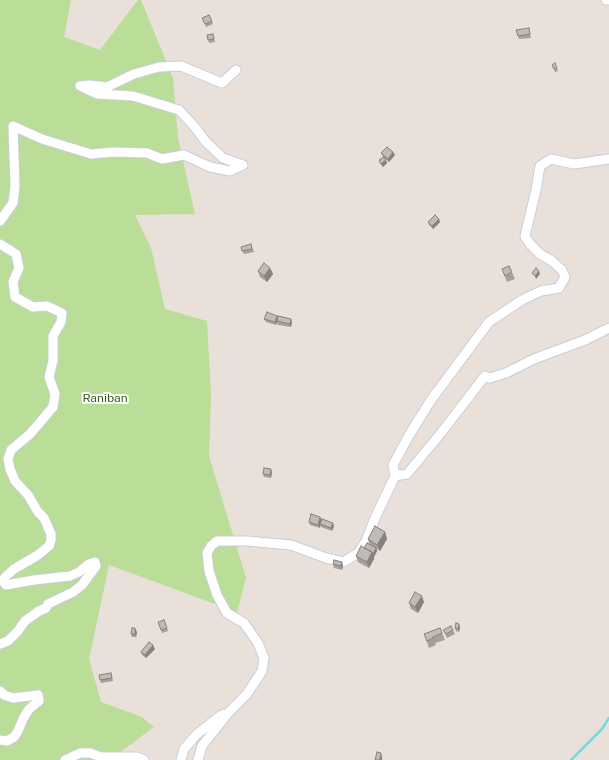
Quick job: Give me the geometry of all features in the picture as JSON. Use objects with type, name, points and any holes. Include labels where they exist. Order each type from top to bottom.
[{"type":"street","points":[[0,221],[13,203],[15,186],[13,126],[42,139],[91,154],[114,152],[147,153],[162,159],[184,155],[210,168],[230,171],[243,166],[223,158],[206,142],[179,110],[133,96],[97,94],[80,86],[89,85],[107,87],[134,74],[160,67],[181,66],[222,83],[236,70]]},
{"type":"street","points":[[198,760],[202,746],[229,712],[247,694],[262,671],[264,658],[258,643],[244,623],[227,613],[217,595],[209,572],[206,553],[217,541],[247,540],[291,545],[326,558],[343,562],[358,554],[366,541],[395,476],[392,465],[431,400],[489,322],[522,300],[541,291],[559,288],[562,282],[564,277],[562,270],[552,261],[540,254],[530,244],[525,236],[540,166],[551,159],[574,164],[609,159]]},
{"type":"street","points":[[0,244],[16,254],[19,268],[13,282],[15,297],[33,307],[47,306],[62,313],[62,322],[53,336],[53,361],[49,377],[55,394],[54,407],[30,434],[11,450],[8,459],[15,482],[28,495],[38,512],[44,518],[51,534],[51,540],[49,546],[38,555],[14,569],[5,577],[3,581],[6,585],[70,576],[79,572],[89,564],[95,562],[96,566],[82,585],[73,592],[48,604],[46,608],[39,611],[25,622],[8,641],[0,644]]},
{"type":"street","points":[[395,476],[407,474],[485,376],[490,378],[506,373],[534,359],[585,340],[609,328]]},
{"type":"street","points":[[0,691],[4,695],[14,698],[38,695],[39,701],[29,708],[18,732],[14,737],[7,741],[0,740]]},
{"type":"street","points":[[182,760],[184,749],[196,735],[220,716],[229,712]]},
{"type":"street","points":[[65,760],[80,753],[101,757],[137,757],[144,760]]},
{"type":"green space","name":"Raniban","points":[[0,0],[71,0],[64,37],[100,50],[138,0],[141,0],[173,78],[178,138],[195,214],[135,215],[151,248],[165,309],[207,321],[211,394],[209,456],[246,578],[237,612],[109,565],[89,659],[101,702],[142,717],[154,727],[115,756],[106,760],[0,760]]},
{"type":"building","points":[[209,15],[212,21],[205,24],[202,18]]},
{"type":"building","points":[[529,28],[530,34],[518,36],[516,30]]},
{"type":"building","points":[[213,34],[214,39],[208,40],[207,35]]},
{"type":"building","points":[[555,63],[557,68],[554,69],[552,65]]},
{"type":"building","points":[[387,147],[393,152],[388,159],[381,153]]},
{"type":"building","points":[[384,157],[386,160],[381,164],[379,160]]},
{"type":"building","points":[[435,215],[439,219],[432,226],[428,222]]},
{"type":"building","points":[[251,244],[252,249],[242,251],[241,247]]},
{"type":"building","points":[[264,263],[270,268],[264,276],[258,271]]},
{"type":"building","points":[[509,266],[512,272],[505,276],[502,269]]},
{"type":"building","points":[[536,268],[539,271],[535,276],[532,273]]},
{"type":"building","points":[[267,312],[277,316],[275,322],[264,319]]},
{"type":"building","points":[[278,316],[291,319],[290,324],[277,321]]},
{"type":"building","points":[[264,468],[271,469],[270,475],[263,474]]},
{"type":"building","points":[[311,514],[320,517],[318,525],[309,522]]},
{"type":"building","points":[[322,519],[333,523],[331,528],[320,524]]},
{"type":"building","points":[[375,526],[385,532],[377,545],[368,539]]},
{"type":"building","points":[[367,543],[376,548],[373,554],[364,548]]},
{"type":"building","points":[[361,546],[372,552],[367,562],[356,556]]},
{"type":"building","points":[[334,560],[342,562],[341,566],[333,564]]},
{"type":"building","points":[[415,592],[422,596],[415,607],[409,603]]},
{"type":"building","points":[[164,620],[167,628],[161,630],[158,622]]},
{"type":"building","points":[[456,623],[459,624],[458,629],[455,628]]},
{"type":"building","points":[[451,626],[453,630],[446,634],[443,630]]},
{"type":"building","points":[[132,628],[135,628],[135,634],[131,634]]},
{"type":"building","points":[[440,628],[442,633],[427,641],[424,634]]},
{"type":"building","points":[[149,642],[153,645],[145,655],[141,652]]},
{"type":"building","points":[[111,673],[112,678],[100,680],[99,675]]},
{"type":"building","points":[[377,752],[381,753],[380,760],[375,760]]},
{"type":"waterway","points":[[571,760],[602,729],[609,718]]}]
